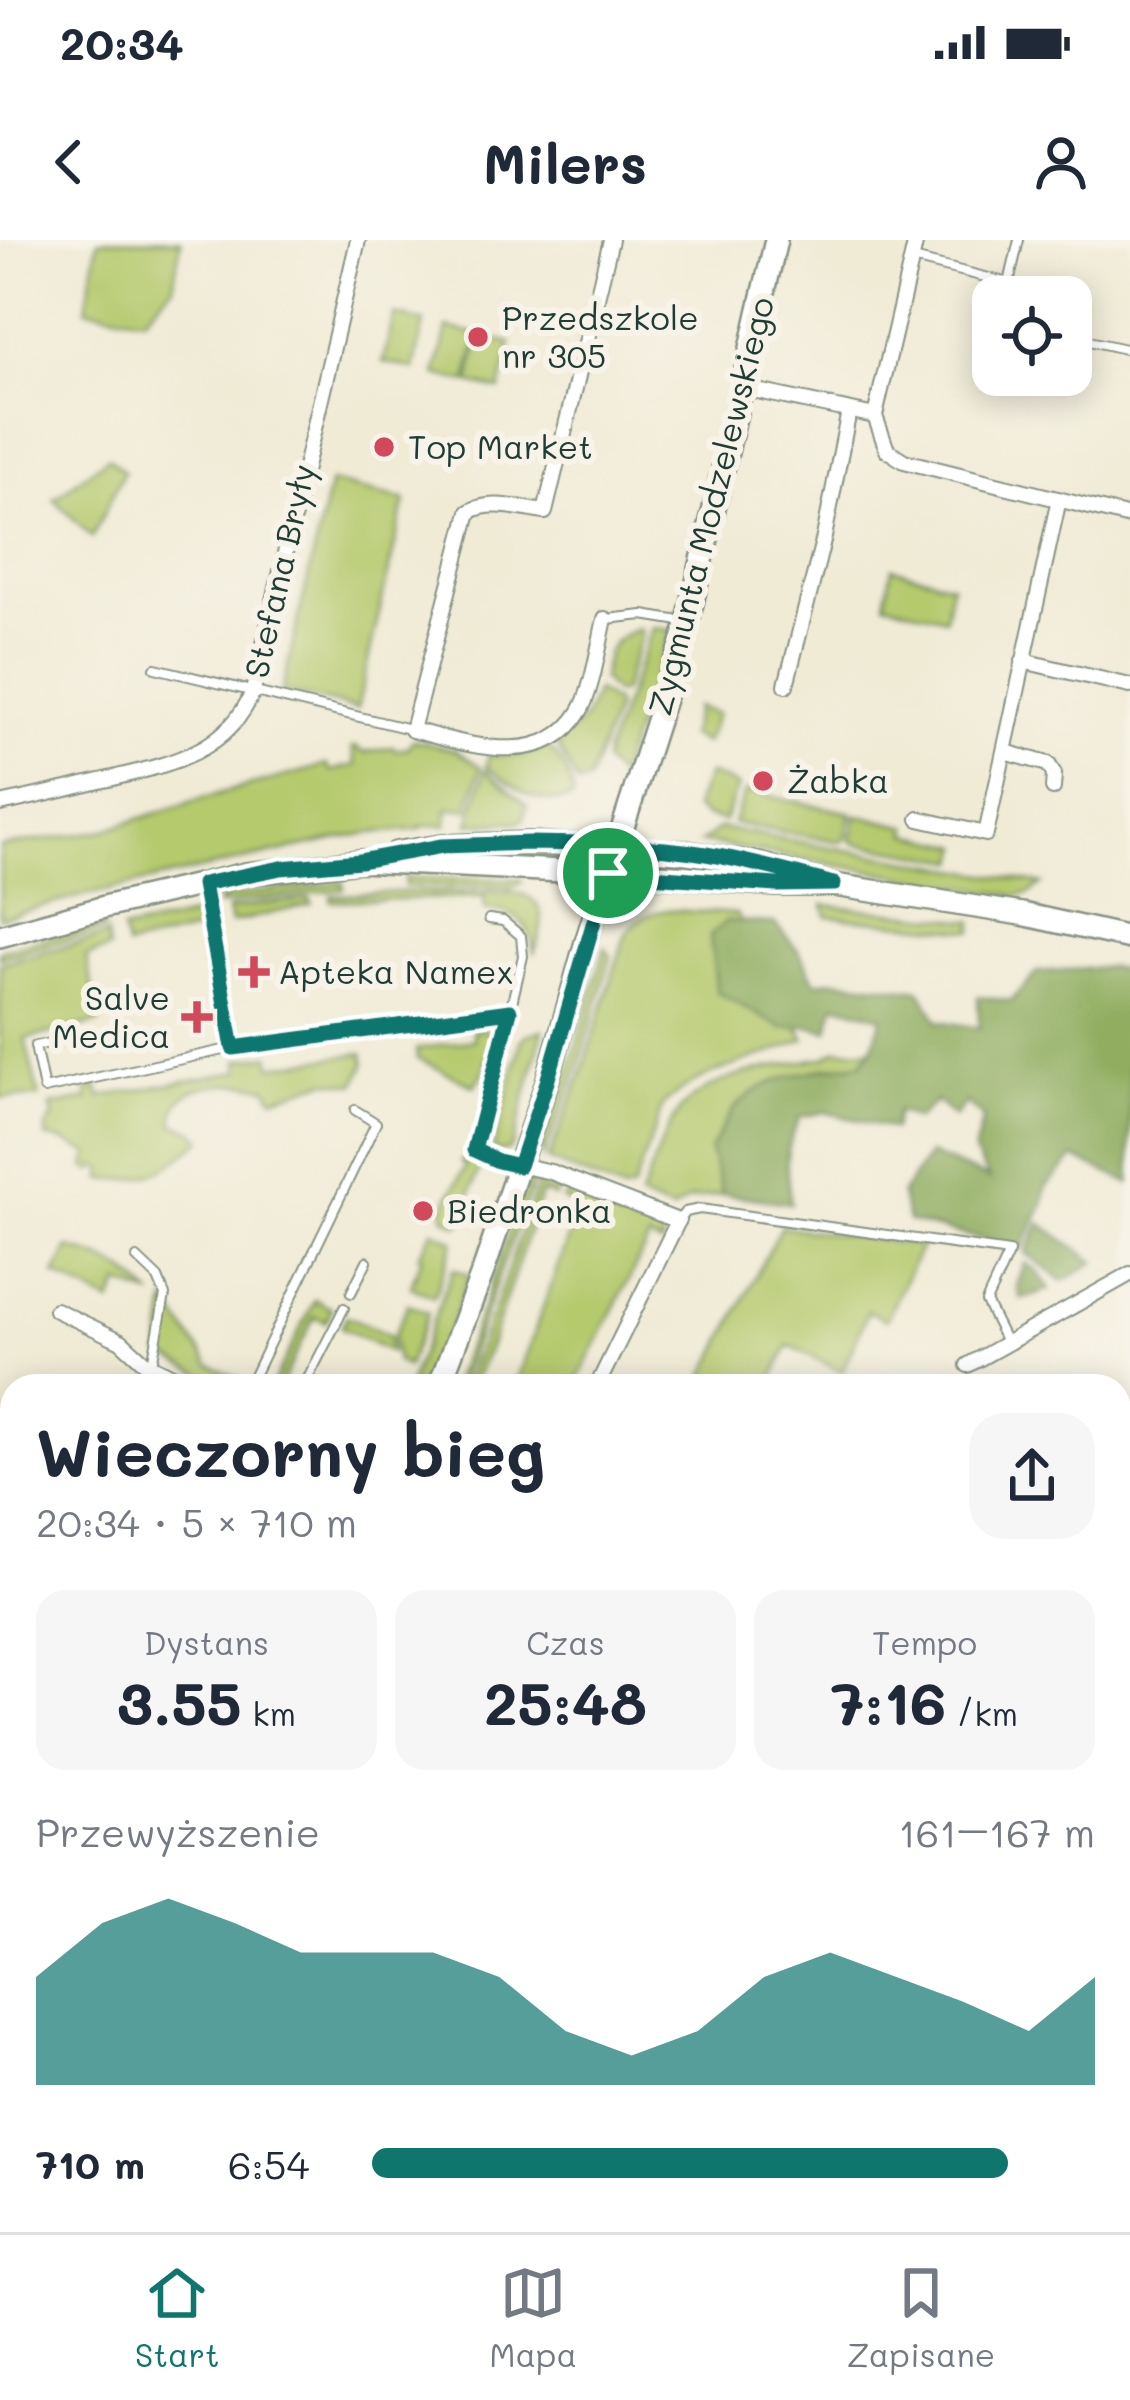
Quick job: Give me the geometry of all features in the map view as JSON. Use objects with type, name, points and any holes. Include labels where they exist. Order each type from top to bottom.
[{"type":"main road","name":"Zygmunta Modzelewskiego","points":[[444,1374],[547,1082],[688,622],[776,240]]},
{"type":"main road","points":[[0,936],[281,868],[460,844],[529,843],[714,856],[834,884],[1022,914],[1130,938]]},
{"type":"main road","points":[[360,861],[776,885],[834,884]]},
{"type":"street","name":"Stefana Bryły","points":[[0,804],[170,764],[214,742],[244,713],[358,240]]},
{"type":"street","points":[[605,619],[579,714],[550,738],[499,750],[412,730],[469,512],[486,505],[545,512],[611,240]]},
{"type":"street","points":[[916,240],[875,416],[884,446],[896,458],[1130,517]]},
{"type":"street","points":[[743,388],[875,416]]},
{"type":"street","points":[[786,686],[824,537],[849,411]]},
{"type":"street","points":[[919,820],[986,835],[1059,499]]},
{"type":"street","points":[[1023,661],[1130,686]]},
{"type":"street","points":[[1005,752],[1048,764],[1054,774],[1053,788]]},
{"type":"street","points":[[519,1166],[551,1172],[679,1221],[603,1374]]},
{"type":"street","points":[[968,1365],[1130,1274]]},
{"type":"street","points":[[56,1310],[121,1341],[168,1374]]},
{"type":"lane","points":[[1011,276],[1019,240]]},
{"type":"lane","points":[[911,259],[980,276]]},
{"type":"lane","points":[[1092,342],[1130,350]]},
{"type":"lane","points":[[605,619],[643,615],[688,622]]},
{"type":"lane","points":[[154,668],[412,730]]},
{"type":"lane","points":[[203,884],[233,1048]]},
{"type":"lane","points":[[489,920],[503,921],[521,936],[523,956],[474,1150],[519,1166]]},
{"type":"lane","points":[[73,1038],[35,1046],[44,1089],[233,1048],[510,1011]]},
{"type":"lane","points":[[255,1374],[376,1123],[355,1111]]},
{"type":"lane","points":[[679,1221],[686,1211],[700,1209],[1009,1252],[986,1302],[1007,1343]]},
{"type":"lane","points":[[137,1258],[158,1278],[165,1295],[152,1366]]},
{"type":"lane","points":[[351,1293],[367,1261]]},
{"type":"lane","points":[[310,1374],[344,1308]]},
{"type":"green space","points":[[98,240],[181,240],[173,286],[144,318],[86,309]]},
{"type":"green space","points":[[394,315],[424,322],[414,369],[383,362]]},
{"type":"green space","points":[[447,328],[478,335],[467,382],[436,375]]},
{"type":"green space","points":[[480,336],[511,343],[500,390],[470,383]]},
{"type":"green space","points":[[108,457],[124,471],[92,537],[54,499]]},
{"type":"green space","points":[[330,482],[405,500],[357,709],[282,691]]},
{"type":"green space","points":[[892,568],[951,584],[945,618],[885,603]]},
{"type":"green space","points":[[653,628],[672,630],[618,777],[604,763],[605,755]]},
{"type":"green space","points":[[639,629],[642,633],[622,692],[615,693],[602,680],[608,653],[621,637]]},
{"type":"green space","points":[[596,691],[616,708],[588,782],[578,784],[559,741],[585,718]]},
{"type":"green space","points":[[696,707],[717,714],[705,743],[690,736]]},
{"type":"green space","points":[[413,740],[455,750],[481,767],[468,809],[447,809],[447,825],[333,840],[0,918],[0,847],[105,830],[327,765],[330,771],[356,765],[352,748],[363,753],[395,750],[407,748]]},
{"type":"green space","points":[[547,747],[565,770],[573,798],[537,798],[486,766],[489,755],[522,756]]},
{"type":"green space","points":[[485,770],[527,805],[520,822],[469,824]]},
{"type":"green space","points":[[708,774],[738,786],[724,821],[694,808]]},
{"type":"green space","points":[[746,791],[851,813],[846,838],[842,842],[733,823]]},
{"type":"green space","points":[[856,815],[961,846],[957,861],[853,843]]},
{"type":"green space","points":[[720,828],[1042,884],[1016,896],[701,842]]},
{"type":"green space","points":[[405,878],[522,882],[514,887],[405,886]]},
{"type":"green space","points":[[343,882],[344,889],[218,905],[228,896]]},
{"type":"green space","points":[[399,892],[524,895],[541,914],[534,954],[530,934],[520,921],[505,912],[485,909],[484,897],[331,901],[331,896]]},
{"type":"green space","points":[[310,898],[312,904],[231,923],[228,909]]},
{"type":"green space","points":[[824,905],[973,921],[973,931],[827,916]]},
{"type":"green space","points":[[667,910],[737,914],[805,1039],[712,1073],[678,1092],[663,1105],[633,1189],[624,1192],[548,1160],[584,1067],[625,936],[643,918]]},
{"type":"green space","points":[[202,914],[200,930],[127,947],[123,931]]},
{"type":"green space","points":[[726,921],[774,923],[799,951],[815,982],[920,990],[938,1021],[979,1028],[978,997],[1011,1001],[1038,972],[1109,967],[1130,972],[1130,1183],[1074,1158],[1046,1187],[1043,1206],[1021,1249],[908,1221],[901,1195],[929,1154],[989,1179],[974,1153],[983,1117],[966,1103],[954,1117],[936,1101],[917,1119],[897,1111],[893,1129],[825,1112],[800,1117],[787,1159],[791,1203],[722,1194],[710,1150],[735,1108],[777,1081],[861,1063],[872,1049],[882,1017],[835,1004],[828,1030],[782,1028],[717,992],[710,936]]},
{"type":"green space","points":[[91,925],[105,929],[0,958],[0,951]]},
{"type":"green space","points":[[107,935],[109,949],[86,957],[100,1022],[25,1039],[39,1097],[0,1098],[0,964]]},
{"type":"green space","points":[[605,948],[611,956],[579,1065],[543,1156],[541,1143]]},
{"type":"green space","points":[[485,1029],[493,1037],[474,1086],[417,1058],[417,1049],[474,1040],[473,1030]]},
{"type":"green space","points":[[543,1030],[513,1145],[504,1151],[493,1149],[521,1041]]},
{"type":"green space","points":[[872,1049],[861,1063],[822,1068],[710,1150],[722,1194],[688,1200],[672,1211],[640,1198],[673,1121],[708,1088],[747,1073],[826,1057],[836,1050]]},
{"type":"green space","points":[[363,1053],[365,1065],[355,1084],[326,1081],[274,1098],[267,1087],[254,1085],[223,1084],[194,1091],[176,1109],[174,1124],[203,1139],[146,1176],[102,1179],[104,1170],[85,1167],[90,1154],[46,1137],[53,1117],[51,1106],[88,1099],[87,1088],[97,1086],[100,1097],[240,1071],[239,1060],[270,1055],[272,1066]]},
{"type":"green space","points":[[467,1155],[482,1161],[459,1225],[445,1218],[443,1208],[466,1166],[461,1162]]},
{"type":"green space","points":[[535,1177],[462,1374],[457,1374],[483,1307],[527,1180]]},
{"type":"green space","points":[[540,1178],[559,1186],[555,1197],[542,1192],[490,1345],[477,1374],[468,1374]]},
{"type":"green space","points":[[570,1190],[657,1223],[663,1232],[662,1245],[649,1239],[581,1374],[519,1374],[579,1207],[563,1200]]},
{"type":"green space","points":[[1040,1223],[1095,1262],[1063,1281],[1026,1253]]},
{"type":"green space","points":[[781,1226],[921,1246],[886,1320],[868,1311],[842,1372],[789,1345],[775,1374],[706,1374]]},
{"type":"green space","points":[[433,1230],[454,1241],[434,1297],[411,1286]]},
{"type":"green space","points":[[69,1248],[114,1265],[151,1295],[120,1284],[111,1303],[55,1275]]},
{"type":"green space","points":[[1025,1263],[1050,1289],[1021,1299],[1017,1286]]},
{"type":"green space","points":[[453,1269],[470,1275],[433,1374],[413,1374]]},
{"type":"green space","points":[[315,1300],[332,1309],[326,1322],[314,1317],[286,1374],[278,1374]]},
{"type":"green space","points":[[167,1302],[210,1365],[230,1374],[201,1374],[160,1354]]},
{"type":"green space","points":[[408,1304],[428,1313],[407,1366],[397,1362],[393,1337]]},
{"type":"green space","points":[[347,1316],[389,1335],[391,1352],[341,1327]]},
{"type":"place","name":"Przedszkole nr 305","points":[[478,337]]},
{"type":"place","name":"Top Market","points":[[384,447]]},
{"type":"place","name":"Żabka","points":[[763,781]]},
{"type":"place","name":"Apteka Namex","points":[[254,972]]},
{"type":"place","name":"Salve Medica","points":[[197,1017]]},
{"type":"place","name":"Biedronka","points":[[423,1211]]},
{"type":"route","points":[[529,843],[703,854],[834,884],[776,885],[608,873],[519,1166],[474,1150],[510,1011],[233,1048],[203,884],[442,846],[529,843]]}]
